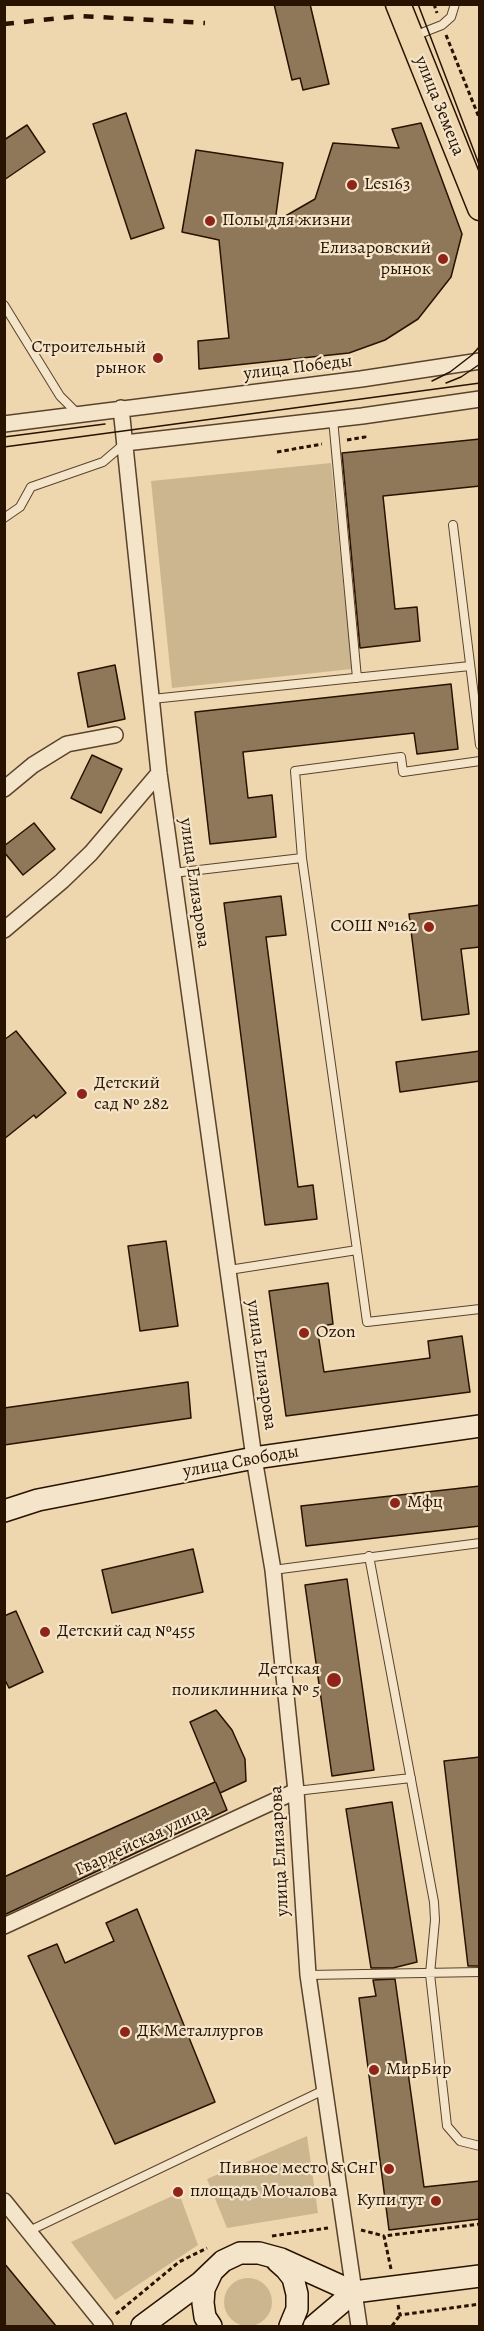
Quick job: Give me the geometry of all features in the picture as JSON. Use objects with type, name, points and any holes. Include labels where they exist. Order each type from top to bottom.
[{"type":"main road","name":"улица Земеца","points":[[398,4],[480,207]]},
{"type":"street","name":"улица Победы","points":[[4,424],[361,380],[480,361]]},
{"type":"street","points":[[125,443],[480,399]]},
{"type":"street","name":"улица Елизарова","points":[[121,408],[159,773],[255,1458],[273,1570],[296,1791],[308,1975],[358,2326]]},
{"type":"street","points":[[4,789],[33,765],[67,744],[115,735]]},
{"type":"street","points":[[4,930],[91,853],[159,773]]},
{"type":"street","name":"улица Свободы","points":[[4,1510],[38,1500],[255,1458],[480,1426]]},
{"type":"street","name":"Гвардейская улица","points":[[4,1926],[296,1791]]},
{"type":"street","points":[[4,2201],[104,2326]]},
{"type":"street","points":[[142,2326],[219,2265],[240,2253],[259,2253],[280,2259],[354,2292],[480,2276]]},
{"type":"street","points":[[259,2253],[274,2259],[293,2278],[297,2294],[297,2309],[290,2326]]},
{"type":"street","points":[[211,2326],[203,2303],[204,2289],[219,2265]]},
{"type":"street","points":[[314,2326],[354,2292]]},
{"type":"lane","points":[[411,37],[442,25],[451,17],[455,4]]},
{"type":"lane","points":[[4,305],[60,396],[79,415]]},
{"type":"lane","points":[[333,419],[357,678]]},
{"type":"lane","points":[[4,518],[20,507],[31,487],[103,462],[125,443]]},
{"type":"lane","points":[[453,525],[480,745]]},
{"type":"lane","points":[[152,699],[470,666]]},
{"type":"lane","points":[[480,761],[403,772],[401,757],[295,771],[302,858],[367,1322],[480,1309]]},
{"type":"lane","points":[[173,873],[302,858]]},
{"type":"lane","points":[[229,1270],[357,1250]]},
{"type":"lane","points":[[273,1570],[480,1543]]},
{"type":"lane","points":[[369,1556],[434,1902],[435,1920],[430,1974],[447,2126],[460,2141],[480,2146]]},
{"type":"lane","points":[[296,1791],[411,1778]]},
{"type":"lane","points":[[308,1975],[480,1972]]},
{"type":"lane","points":[[29,2231],[324,2090]]},
{"type":"path","points":[[434,4],[480,120]]},
{"type":"path","points":[[104,2326],[179,2262]]},
{"type":"path","points":[[392,2326],[400,2315]]},
{"type":"shaded area","points":[[331,463],[352,669],[172,688],[151,481]]},
{"type":"shaded area","points":[[307,2136],[318,2213],[227,2228],[207,2179]]},
{"type":"shaded area","points":[[179,2193],[198,2245],[115,2300],[71,2242]]},
{"type":"shaded area","points":[[243,2278],[253,2278],[265,2285],[272,2297],[272,2307],[265,2319],[253,2326],[243,2326],[228,2315],[224,2307],[224,2297],[235,2282]]},
{"type":"building","points":[[274,4],[310,4],[329,84],[303,90],[300,78],[292,80]]},
{"type":"building","points":[[126,113],[164,228],[131,239],[93,124]]},
{"type":"building","points":[[421,123],[462,234],[451,277],[418,319],[385,340],[349,353],[199,369],[198,341],[229,338],[219,240],[182,232],[196,150],[283,163],[275,222],[315,199],[333,143],[399,148],[392,129]]},
{"type":"building","points":[[27,125],[45,152],[4,180],[4,140]]},
{"type":"building","points":[[480,439],[480,486],[383,496],[395,609],[417,607],[420,641],[360,648],[342,453]]},
{"type":"building","points":[[115,665],[125,719],[88,727],[78,673]]},
{"type":"building","points":[[451,684],[458,749],[417,754],[414,733],[243,752],[248,798],[272,795],[276,837],[210,844],[195,712]]},
{"type":"building","points":[[92,755],[122,769],[101,813],[71,798]]},
{"type":"building","points":[[34,823],[55,849],[23,875],[4,852],[4,846]]},
{"type":"building","points":[[281,896],[286,935],[266,937],[298,1187],[313,1185],[317,1219],[265,1225],[224,903]]},
{"type":"building","points":[[480,905],[480,947],[461,949],[469,1014],[422,1020],[409,914]]},
{"type":"building","points":[[16,1031],[66,1093],[36,1118],[34,1115],[4,1139],[4,1040]]},
{"type":"building","points":[[480,1051],[480,1081],[400,1092],[396,1062]]},
{"type":"building","points":[[166,1241],[178,1326],[140,1331],[128,1246]]},
{"type":"building","points":[[328,1283],[333,1324],[317,1327],[324,1372],[430,1358],[428,1341],[462,1336],[470,1392],[286,1416],[269,1291]]},
{"type":"building","points":[[188,1382],[191,1418],[4,1445],[4,1408]]},
{"type":"building","points":[[480,1486],[480,1526],[306,1546],[301,1506]]},
{"type":"building","points":[[193,1549],[203,1592],[112,1613],[102,1570]]},
{"type":"building","points":[[347,1579],[374,1770],[332,1776],[305,1585]]},
{"type":"building","points":[[16,1611],[43,1672],[9,1688],[4,1678],[4,1616]]},
{"type":"building","points":[[216,1710],[232,1730],[245,1759],[246,1781],[220,1793],[227,1810],[4,1915],[4,1877],[215,1782],[190,1722]]},
{"type":"building","points":[[480,1757],[480,1966],[468,1966],[444,1761]]},
{"type":"building","points":[[392,1802],[417,1962],[393,1968],[371,1968],[346,1809]]},
{"type":"building","name":"ДК Металлургов","points":[[137,1909],[215,2102],[115,2144],[28,1956],[57,1944],[65,1963],[114,1941],[106,1923]]},
{"type":"building","points":[[395,1979],[424,2187],[480,2181],[480,2219],[389,2230],[359,1998],[376,1996],[373,1980]]},
{"type":"building","points":[[4,2263],[56,2326],[4,2326]]},
{"type":"tram line","points":[[418,4],[480,167]]},
{"type":"tram line","points":[[432,381],[450,372],[480,346]]},
{"type":"tram line","points":[[446,383],[461,377],[480,364]]},
{"type":"tram line","points":[[4,447],[480,383]]},
{"type":"tram line","points":[[4,437],[105,424]]},
{"type":"railway","points":[[4,24],[80,16],[205,23]]},
{"type":"place","name":"Les163","points":[[352,185]]},
{"type":"place","name":"Полы для жизни","points":[[210,221]]},
{"type":"place","name":"Елизаровский рынок","points":[[443,259]]},
{"type":"place","name":"Строительный рынок","points":[[158,358]]},
{"type":"place","name":"СОШ №162","points":[[429,927]]},
{"type":"place","name":"Детский сад № 282","points":[[82,1094]]},
{"type":"place","name":"Ozon","points":[[304,1333]]},
{"type":"place","name":"Мфц","points":[[395,1503]]},
{"type":"place","name":"Детский сад №455","points":[[45,1632]]},
{"type":"place","name":"Детская поликлинника № 5","points":[[334,1680]]},
{"type":"place","name":"ДК Металлургов","points":[[125,2032]]},
{"type":"place","name":"МирБир","points":[[374,2070]]},
{"type":"place","name":"Пивное место & СнГ","points":[[389,2169]]},
{"type":"place","name":"площадь Мочалова","points":[[178,2192]]},
{"type":"place","name":"Купи тут","points":[[436,2201]]}]
